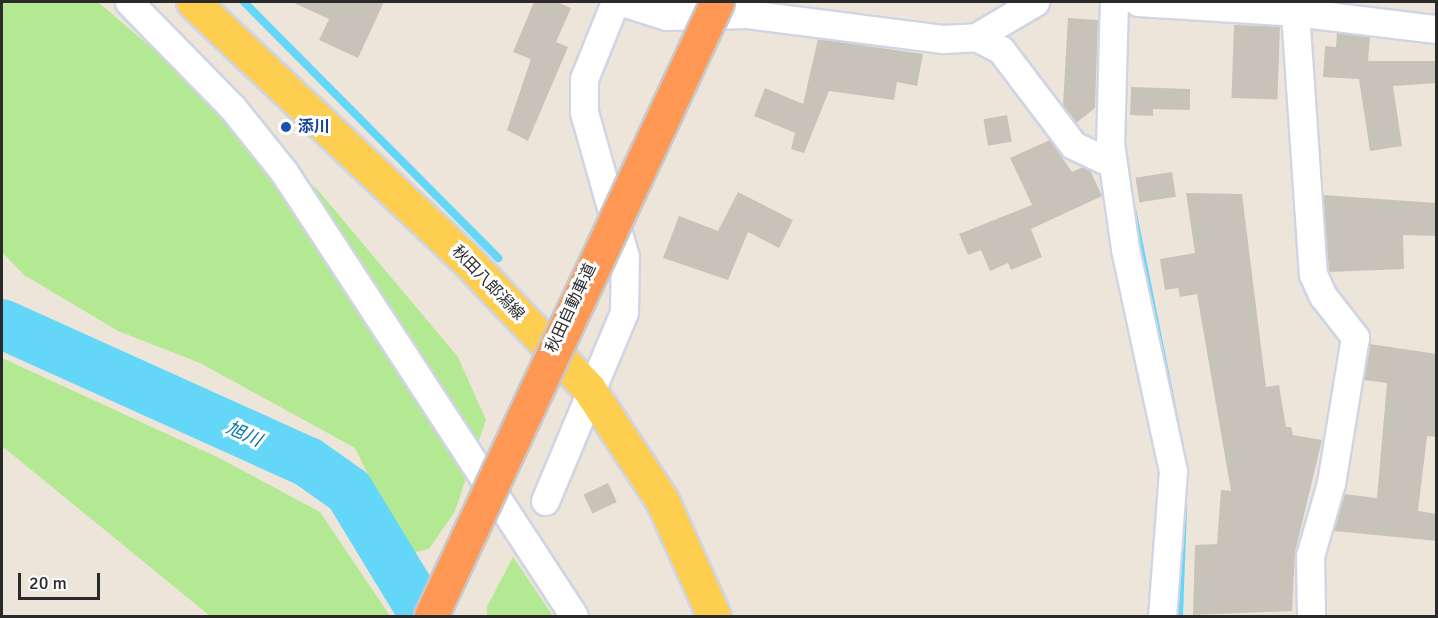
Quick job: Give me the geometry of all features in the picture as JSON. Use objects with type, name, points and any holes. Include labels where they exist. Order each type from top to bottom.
[{"type":"highway","name":"秋田自動車道","points":[[431,616],[717,2]]},
{"type":"main road","name":"秋田八郎潟線","points":[[193,2],[463,256],[589,389],[662,500],[714,616]]},
{"type":"street","points":[[129,2],[232,107],[284,172],[574,616]]},
{"type":"street","points":[[545,501],[589,389],[624,312],[625,257],[584,112],[584,79],[629,3],[666,16],[747,14],[943,39],[976,37],[1035,2]]},
{"type":"street","points":[[1114,2],[1113,164],[1125,249],[1173,471],[1162,616]]},
{"type":"street","points":[[1137,2],[1295,12],[1437,29]]},
{"type":"street","points":[[1295,12],[1313,274],[1323,296],[1355,338],[1331,483],[1310,556],[1311,616]]},
{"type":"street","points":[[976,37],[1001,50],[1073,145],[1113,164]]},
{"type":"green space","points":[[2,2],[98,2],[317,189],[458,357],[486,420],[455,511],[429,549],[407,554],[355,448],[200,363],[118,331],[24,275],[2,252]]},
{"type":"green space","points":[[2,358],[217,457],[320,512],[390,616],[210,616],[2,446]]},
{"type":"green space","points":[[513,557],[553,616],[487,616],[487,607]]},
{"type":"building","points":[[292,2],[384,2],[358,58],[319,40],[329,19]]},
{"type":"building","points":[[534,2],[557,2],[571,8],[556,42],[568,47],[528,141],[507,130],[531,59],[513,52]]},
{"type":"building","points":[[1068,18],[1098,20],[1095,108],[1076,123],[1063,105]]},
{"type":"building","points":[[1234,25],[1280,27],[1277,100],[1231,98]]},
{"type":"building","points":[[1337,33],[1370,37],[1368,61],[1437,61],[1437,83],[1393,86],[1402,146],[1370,151],[1359,79],[1323,77],[1325,46],[1336,47]]},
{"type":"building","points":[[818,39],[923,54],[917,86],[897,82],[894,100],[829,91],[804,153],[791,149],[795,133],[754,116],[765,88],[803,104]]},
{"type":"building","points":[[1131,87],[1190,89],[1190,110],[1153,109],[1153,116],[1130,115]]},
{"type":"building","points":[[1007,115],[1012,142],[988,146],[983,119]]},
{"type":"building","points":[[1050,140],[1072,172],[1083,167],[1090,170],[1102,196],[1031,229],[1042,257],[1011,270],[1008,263],[990,271],[981,250],[968,255],[959,234],[1032,205],[1010,158]]},
{"type":"building","points":[[1172,172],[1176,197],[1139,202],[1135,178]]},
{"type":"building","points":[[738,192],[793,220],[779,248],[748,232],[728,280],[663,258],[679,216],[718,231]]},
{"type":"building","points":[[1186,193],[1242,194],[1266,387],[1279,385],[1286,427],[1291,427],[1293,435],[1322,440],[1295,552],[1292,611],[1193,615],[1195,545],[1217,544],[1221,490],[1231,491],[1197,294],[1180,297],[1178,288],[1165,290],[1160,259],[1195,253]]},
{"type":"building","points":[[1323,195],[1437,203],[1437,236],[1403,235],[1404,269],[1329,272]]},
{"type":"building","points":[[1370,344],[1437,354],[1437,437],[1427,436],[1418,511],[1437,514],[1437,541],[1334,531],[1344,494],[1377,498],[1387,383],[1364,380]]},
{"type":"building","points":[[608,483],[617,502],[592,513],[584,494]]},
{"type":"waterway","points":[[244,2],[498,258]]},
{"type":"waterway","points":[[1132,209],[1185,472]]},
{"type":"waterway","name":"旭川","points":[[2,324],[308,462],[349,491],[425,616]]},
{"type":"waterway","points":[[1179,616],[1183,506]]},
{"type":"place","name":"添川","points":[[286,127]]}]
